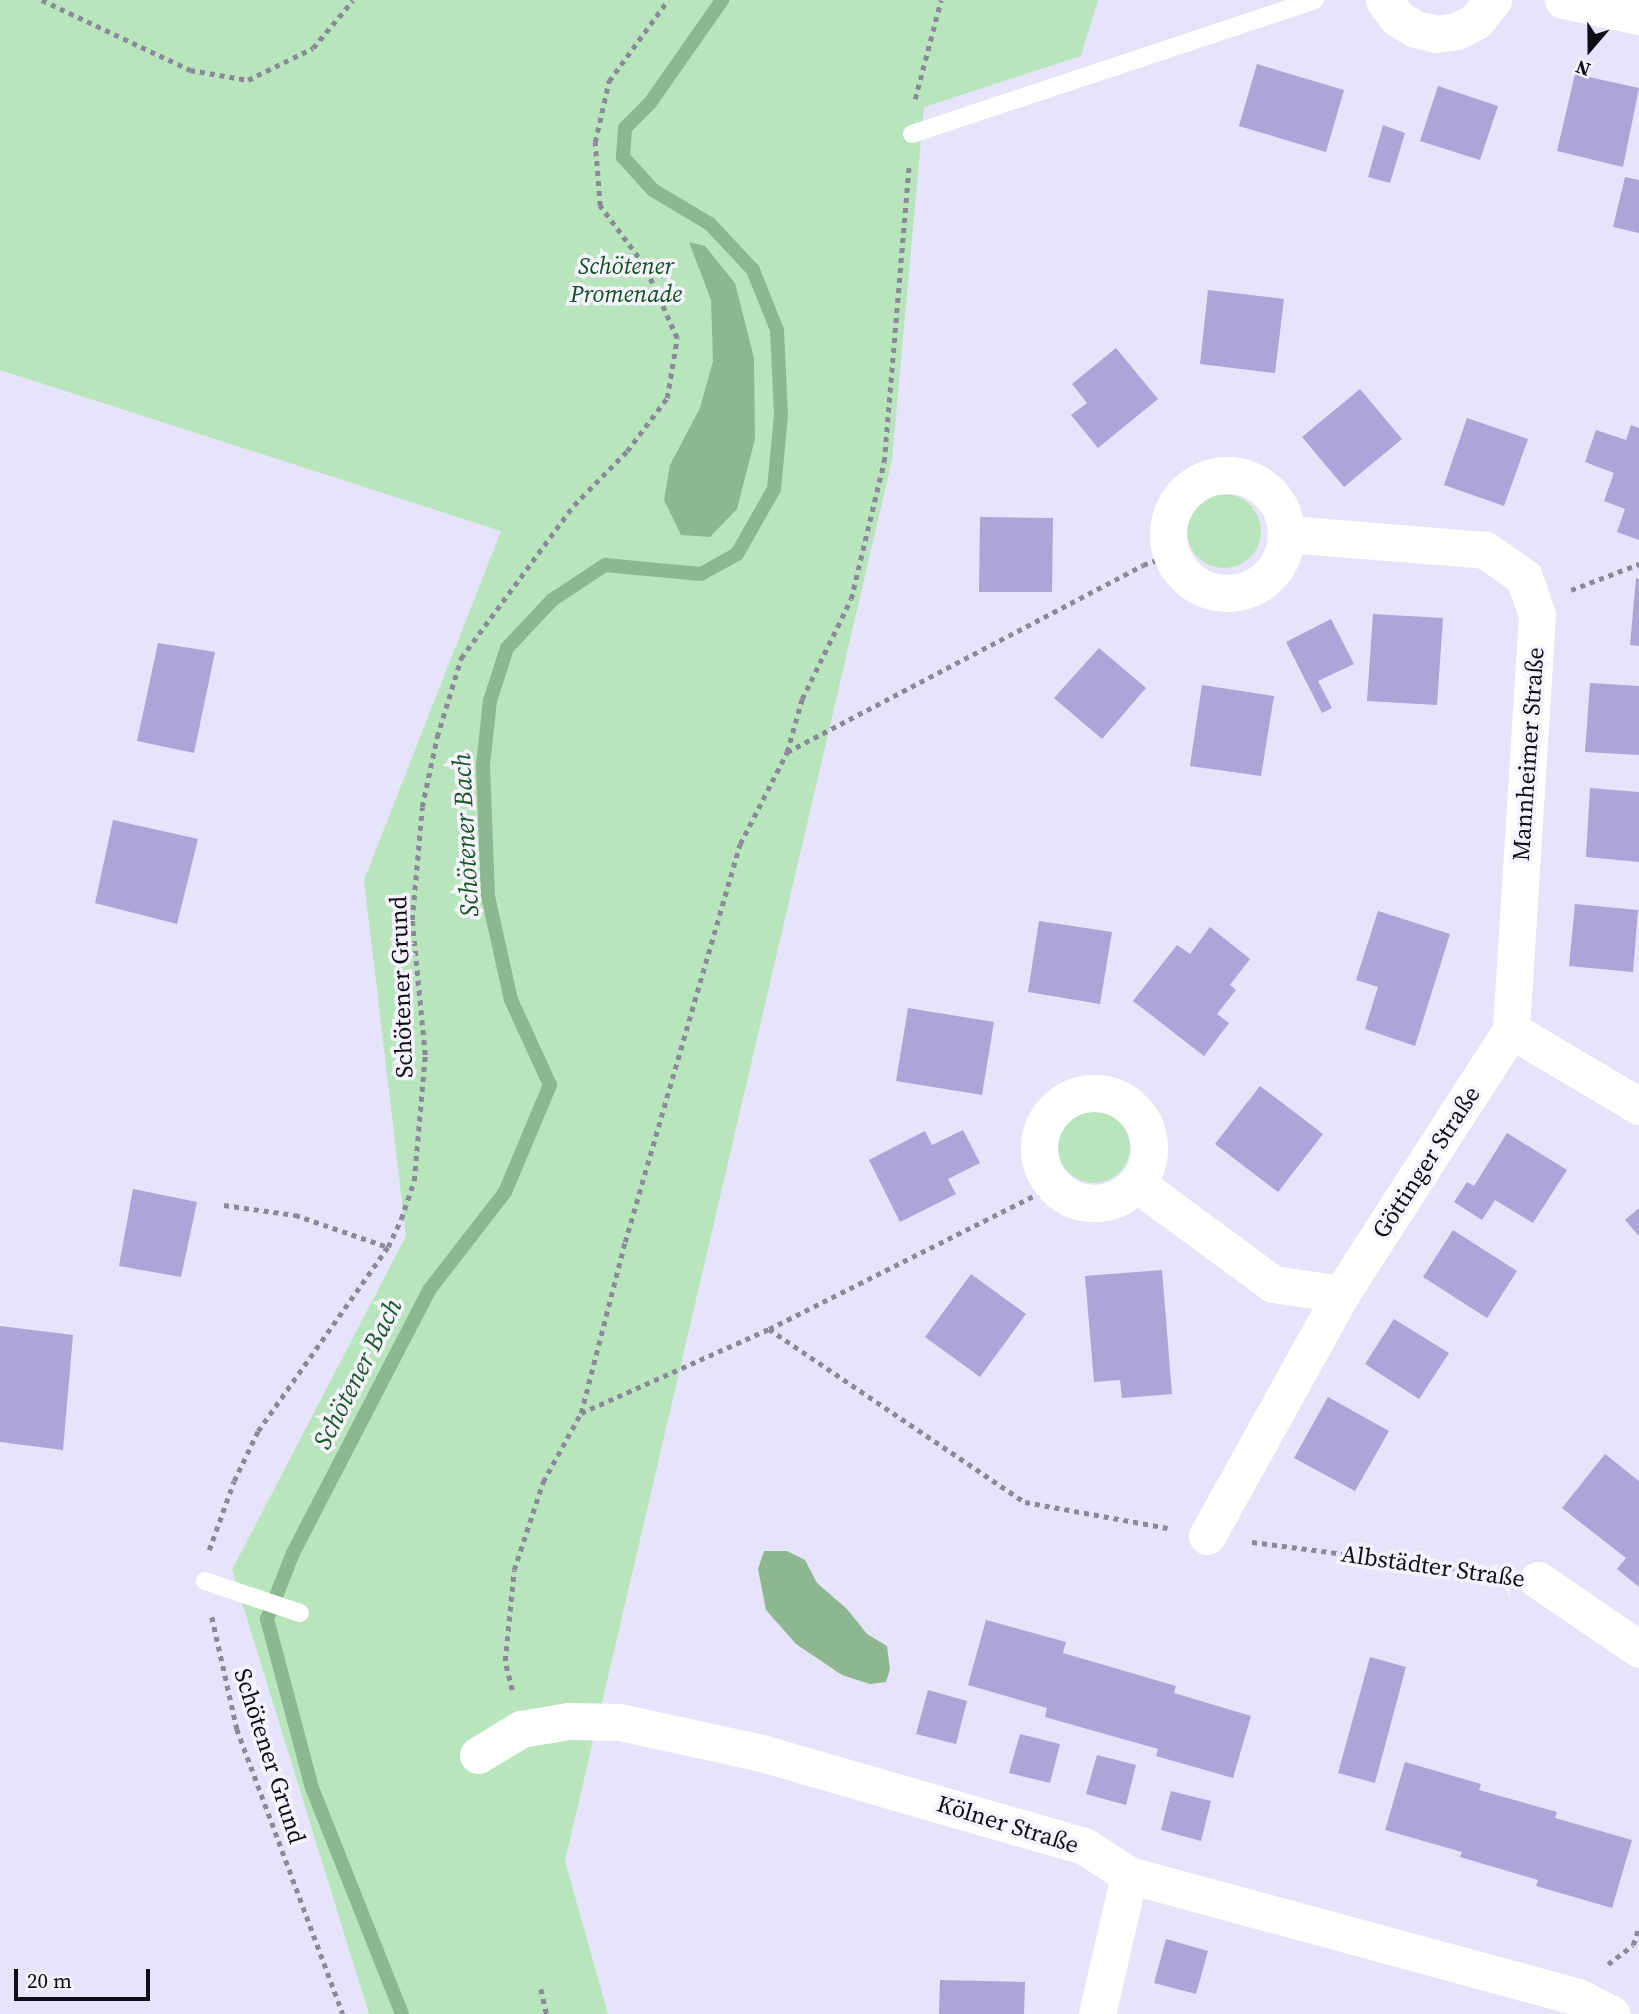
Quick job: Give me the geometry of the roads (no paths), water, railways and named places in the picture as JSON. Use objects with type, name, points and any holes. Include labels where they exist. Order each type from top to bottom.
[{"type":"street","points":[[1384,0],[1397,18],[1415,29],[1436,33],[1457,31],[1476,21],[1493,0]]},
{"type":"street","points":[[1563,0],[1639,16]]},
{"type":"street","points":[[1229,474],[1248,478],[1265,488],[1278,503],[1288,534],[1281,559],[1270,575],[1254,587],[1235,593],[1215,592],[1197,585],[1182,573],[1172,555],[1167,536],[1174,508],[1192,485],[1210,477],[1229,474]]},
{"type":"street","name":"Mannheimer Straße","points":[[1288,534],[1485,550],[1524,577],[1537,615],[1511,1030]]},
{"type":"street","points":[[1511,1030],[1639,1106]]},
{"type":"street","name":"Göttinger Straße","points":[[1207,1536],[1341,1294],[1511,1030]]},
{"type":"street","points":[[1093,1092],[1111,1095],[1127,1103],[1140,1116],[1148,1132],[1150,1150],[1146,1168],[1137,1184],[1118,1198],[1096,1203],[1073,1199],[1053,1186],[1044,1171],[1039,1153],[1040,1134],[1047,1118],[1059,1104],[1075,1095],[1093,1092]]},
{"type":"street","points":[[1137,1184],[1273,1284],[1341,1294]]},
{"type":"street","name":"Albstädter Straße","points":[[1538,1580],[1639,1648]]},
{"type":"street","name":"Kölner Straße","points":[[478,1755],[521,1728],[568,1720],[620,1722],[765,1754],[1084,1846],[1129,1875],[1578,1997],[1612,2014]]},
{"type":"street","points":[[1097,2014],[1129,1875]]},
{"type":"lane","points":[[912,134],[1314,0]]},
{"type":"lane","points":[[205,1581],[300,1613]]},
{"type":"waterway","name":"Schötener Bach","points":[[402,2014],[312,1788],[267,1619],[293,1553],[430,1289],[505,1192],[550,1085],[511,1000],[488,896],[483,765],[490,701],[507,648],[552,600],[605,565],[701,574],[737,554],[774,489],[781,415],[777,330],[753,270],[710,224],[653,190],[623,157],[625,128],[650,103],[722,0]]},
{"type":"park label","name":"Schötener Promenade","points":[[626,280]]}]
